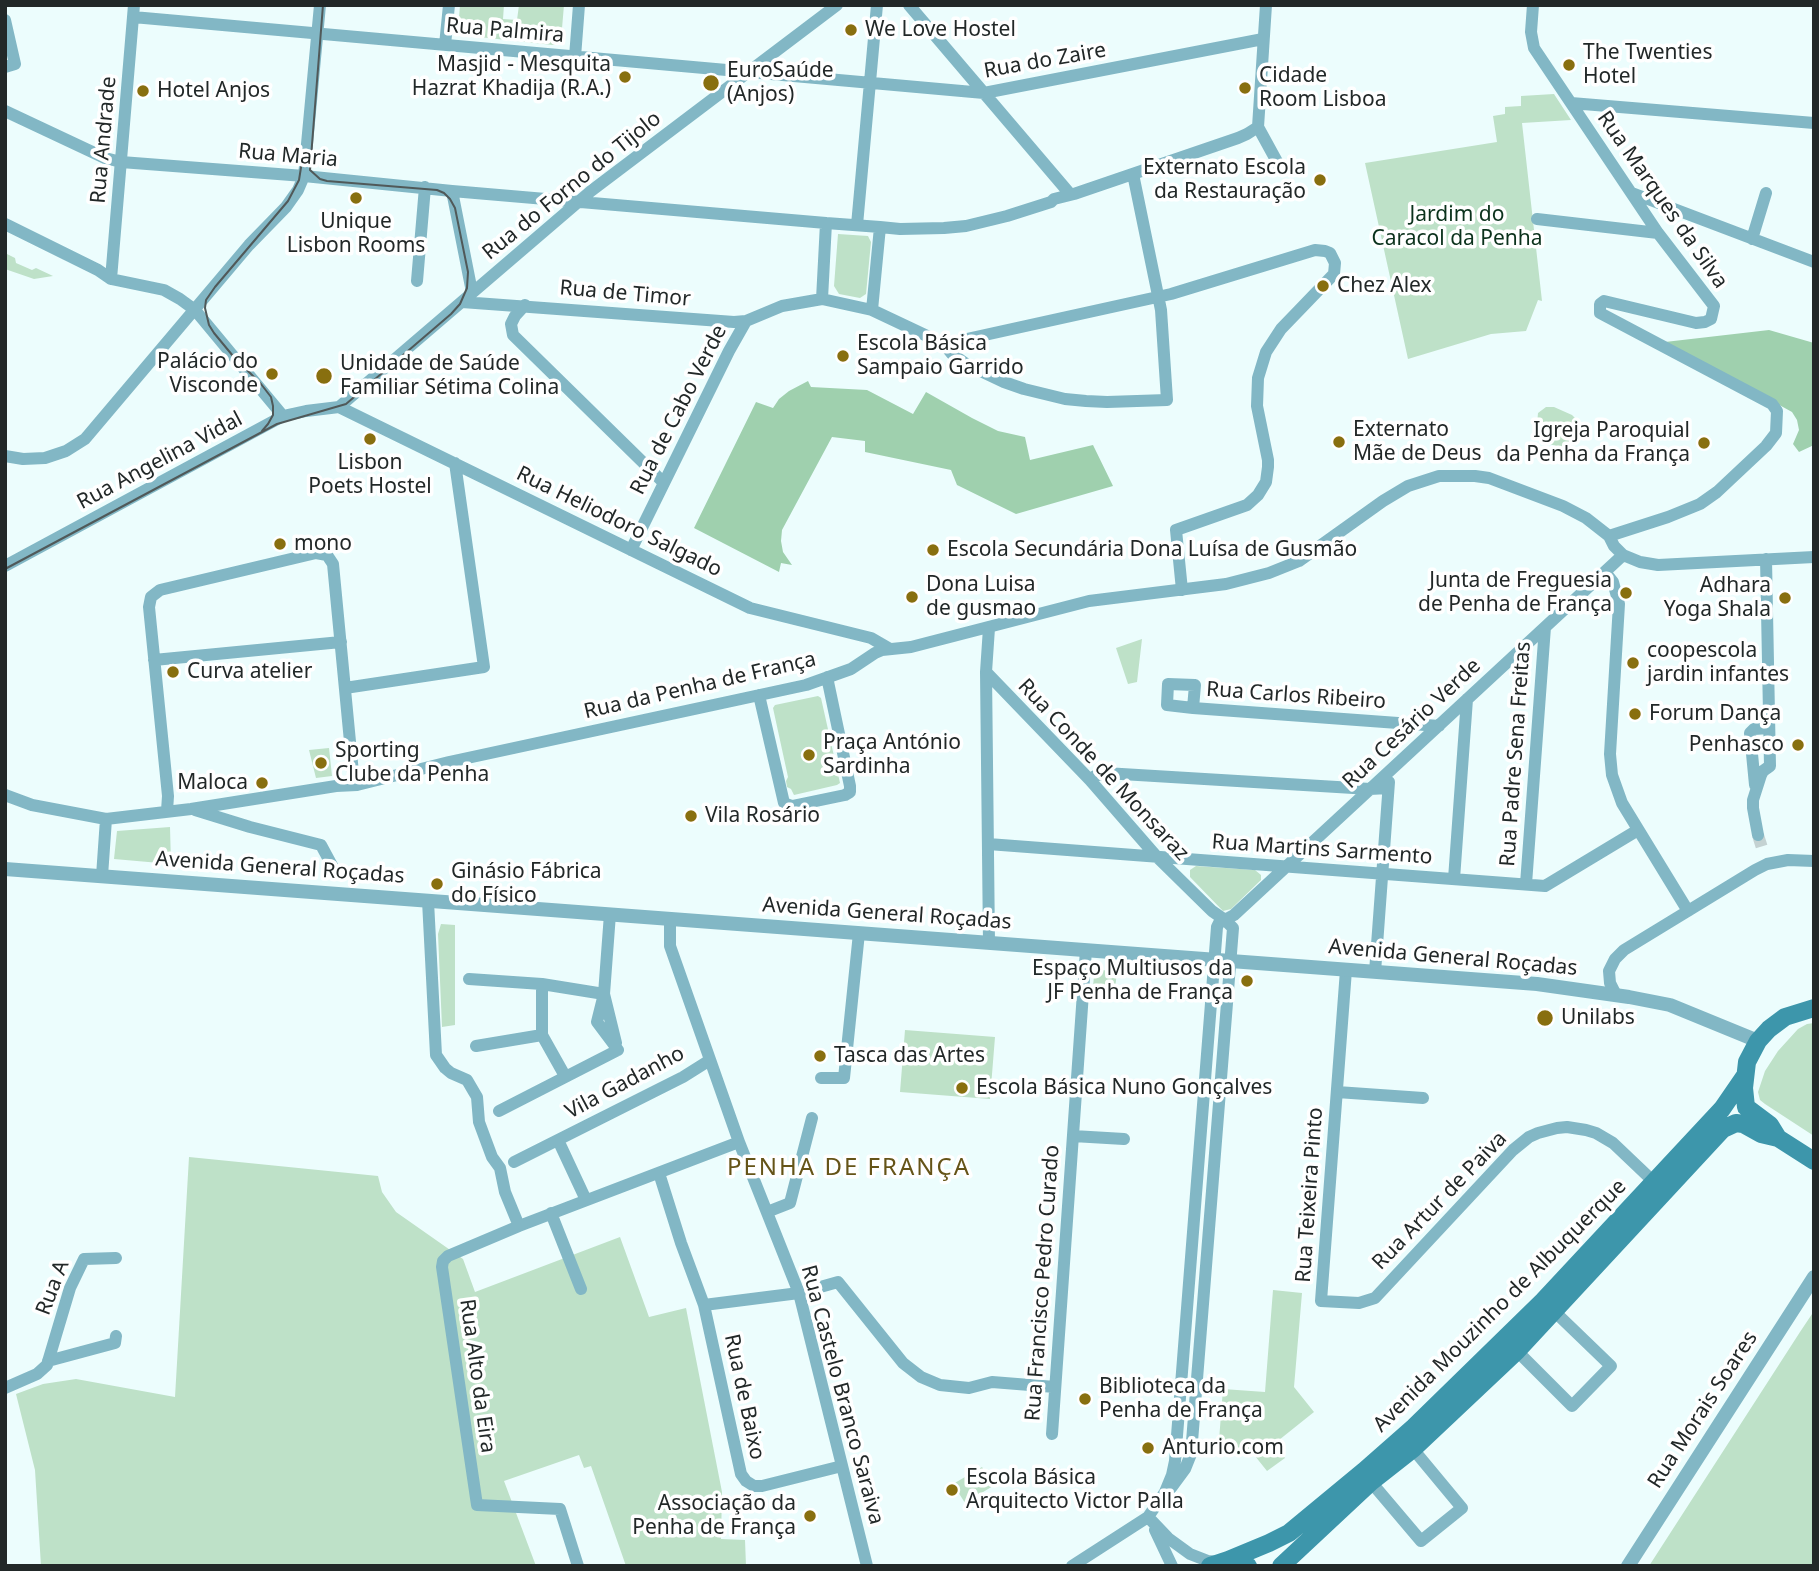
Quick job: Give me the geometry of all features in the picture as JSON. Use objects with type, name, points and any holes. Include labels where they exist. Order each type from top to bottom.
[{"type":"main road","points":[[1758,1041],[1777,1022],[1813,1004]]},
{"type":"main road","name":"Avenida Mouzinho de Albuquerque","points":[[1219,1563],[1289,1533],[1367,1477],[1408,1443],[1511,1345],[1660,1187],[1744,1077],[1747,1062],[1758,1041]]},
{"type":"main road","points":[[1744,1077],[1746,1107],[1770,1125],[1778,1138],[1814,1161]]},
{"type":"main road","name":"Avenida Mouzinho de Albuquerque","points":[[1660,1187],[1723,1129],[1736,1123],[1778,1138]]},
{"type":"main road","name":"Avenida Mouzinho de Albuquerque","points":[[1281,1566],[1367,1477]]},
{"type":"main road","points":[[1219,1563],[1240,1562],[1248,1566]]},
{"type":"street","points":[[5,456],[45,458],[66,451],[85,439],[298,190],[304,176],[320,5]]},
{"type":"street","points":[[445,45],[449,5]]},
{"type":"street","points":[[575,57],[579,5]]},
{"type":"street","name":"Rua do Forno do Tijolo","points":[[339,407],[577,202],[837,5]]},
{"type":"street","points":[[857,225],[877,5]]},
{"type":"street","points":[[909,5],[1070,194]]},
{"type":"street","points":[[1266,5],[1258,127],[1281,169]]},
{"type":"street","name":"Rua Marques da Silva","points":[[1533,5],[1531,33],[1534,48],[1658,233],[1714,306],[1711,319],[1696,323],[1604,301],[1598,307],[1600,313],[1772,404],[1777,411],[1776,433],[1766,446],[1700,505],[1609,536]]},
{"type":"street","name":"Rua Palmira","points":[[134,11],[317,34],[748,72]]},
{"type":"street","name":"Rua Andrade","points":[[111,279],[134,11]]},
{"type":"street","points":[[5,20],[15,64],[5,67]]},
{"type":"street","name":"Rua do Zaire","points":[[748,72],[984,93],[1264,39]]},
{"type":"street","points":[[1570,103],[1814,123]]},
{"type":"street","name":"Rua Maria","points":[[5,111],[105,158],[121,162],[922,229],[966,226],[1017,213],[1247,134],[1258,127]]},
{"type":"street","points":[[826,223],[822,299],[872,310],[944,344],[958,360],[985,374],[1044,395],[1107,402],[1167,400],[1161,310],[1133,174]]},
{"type":"street","points":[[417,281],[425,187]]},
{"type":"street","points":[[452,191],[472,292]]},
{"type":"street","points":[[1631,192],[1814,262]]},
{"type":"street","points":[[1752,239],[1766,193]]},
{"type":"street","points":[[1536,219],[1658,233]]},
{"type":"street","points":[[5,224],[111,279],[173,294],[195,310],[283,416]]},
{"type":"street","points":[[872,310],[880,227]]},
{"type":"street","points":[[944,344],[1158,298],[1315,250],[1325,251],[1334,258],[1334,274],[1281,329],[1266,352],[1258,378],[1258,406],[1268,467],[1263,489],[1247,505],[1176,530],[1181,590]]},
{"type":"street","points":[[487,279],[488,293],[500,304]]},
{"type":"street","name":"Rua de Cabo Verde","points":[[631,550],[746,321],[782,306],[822,299]]},
{"type":"street","name":"Rua de Timor","points":[[462,302],[728,322],[746,321]]},
{"type":"street","points":[[525,305],[511,324],[513,335],[664,483]]},
{"type":"street","name":"Rua Angelina Vidal","points":[[5,566],[283,416],[339,407]]},
{"type":"street","name":"Rua Heliodoro Salgado","points":[[339,407],[754,610],[871,638],[890,649]]},
{"type":"street","points":[[345,688],[484,667],[455,463]]},
{"type":"street","name":"Rua da Penha de França","points":[[5,795],[32,805],[106,819],[357,785],[449,762],[806,685],[851,669],[879,651],[911,647],[1089,601],[1226,584],[1285,568],[1299,561],[1383,500],[1408,486],[1438,476],[1489,478],[1563,506],[1586,518],[1609,536],[1623,555]]},
{"type":"street","points":[[167,811],[168,796],[149,607],[151,597],[160,590],[316,553],[327,555],[334,564],[357,785]]},
{"type":"street","points":[[1623,555],[1658,565],[1814,557]]},
{"type":"street","name":"Rua Cesário Verde","points":[[1225,920],[1234,915],[1623,555]]},
{"type":"street","points":[[1755,792],[1761,775],[1770,766],[1766,559]]},
{"type":"street","points":[[1605,572],[1613,582],[1619,604],[1610,765],[1618,794],[1688,911]]},
{"type":"street","name":"Rua Padre Sena Freitas","points":[[1525,884],[1545,627]]},
{"type":"street","points":[[989,628],[986,672],[989,943]]},
{"type":"street","points":[[154,660],[341,642]]},
{"type":"street","name":"Rua Conde de Monsaraz","points":[[986,672],[1090,780],[1157,857],[1212,911],[1225,920]]},
{"type":"street","points":[[759,695],[784,803],[792,806],[845,795],[850,792],[850,786],[827,677]]},
{"type":"street","points":[[1454,879],[1467,699]]},
{"type":"street","name":"Rua Carlos Ribeiro","points":[[1193,708],[1438,726]]},
{"type":"street","points":[[1758,835],[1753,808],[1755,792],[1751,733],[1754,729],[1769,728]]},
{"type":"street","points":[[1375,972],[1389,771]]},
{"type":"street","points":[[1090,780],[1105,773],[1388,788]]},
{"type":"street","points":[[191,809],[321,845],[335,871]]},
{"type":"street","points":[[102,876],[106,819]]},
{"type":"street","name":"Rua Martins Sarmento","points":[[988,844],[1549,885],[1639,830]]},
{"type":"street","points":[[1616,995],[1608,977],[1611,964],[1624,950],[1755,870],[1765,858],[1814,861]]},
{"type":"street","name":"Avenida General Roçadas","points":[[5,869],[1536,984],[1670,1005],[1758,1041]]},
{"type":"street","points":[[428,901],[436,1055],[451,1073],[467,1080],[477,1097],[480,1122],[492,1157],[500,1168],[505,1192],[519,1226],[739,1142]]},
{"type":"street","points":[[499,1111],[618,1050],[604,993],[610,914]]},
{"type":"street","name":"Rua Castelo Branco Saraiva","points":[[670,919],[670,946],[739,1142],[799,1293],[867,1566]]},
{"type":"street","points":[[1072,1566],[1148,1517],[1185,1469],[1191,1454],[1233,928],[1225,920],[1217,927],[1175,1461],[1162,1497]]},
{"type":"street","points":[[821,1078],[844,1078],[859,933]]},
{"type":"street","name":"Rua Francisco Pedro Curado","points":[[1052,1434],[1086,950]]},
{"type":"street","name":"Rua Teixeira Pinto","points":[[1321,1301],[1346,970]]},
{"type":"street","points":[[469,979],[542,984],[604,993]]},
{"type":"street","points":[[542,984],[542,1035],[565,1076]]},
{"type":"street","points":[[476,1045],[542,1035]]},
{"type":"street","name":"Vila Gadanho","points":[[514,1163],[683,1077],[710,1060]]},
{"type":"street","name":"Rua Teixeira Pinto","points":[[1337,1091],[1423,1098]]},
{"type":"street","points":[[767,1212],[790,1203],[812,1118]]},
{"type":"street","name":"Rua Artur de Paiva","points":[[1321,1301],[1364,1303],[1375,1298],[1513,1150],[1538,1133],[1567,1127],[1595,1133],[1612,1143],[1660,1187]]},
{"type":"street","name":"Rua Francisco Pedro Curado","points":[[1073,1136],[1124,1139]]},
{"type":"street","name":"Vila Gadanho","points":[[558,1140],[586,1200]]},
{"type":"street","points":[[1199,1149],[1215,1151]]},
{"type":"street","points":[[659,1173],[704,1304],[799,1293],[838,1282],[903,1363],[921,1377],[940,1385],[969,1388],[992,1382],[1055,1387]]},
{"type":"street","points":[[551,1213],[581,1289]]},
{"type":"street","name":"Rua Alto da Eira","points":[[519,1226],[448,1256],[442,1267],[477,1505],[560,1509],[579,1566]]},
{"type":"street","name":"Rua A","points":[[48,1361],[70,1288],[84,1259],[116,1258]]},
{"type":"street","name":"Rua Morais Soares","points":[[1628,1566],[1814,1277]]},
{"type":"street","name":"Rua de Baixo","points":[[704,1304],[741,1474],[746,1481],[754,1486],[762,1486],[842,1466]]},
{"type":"street","points":[[1511,1345],[1572,1406],[1611,1366],[1549,1307]]},
{"type":"street","points":[[5,1388],[37,1374],[48,1361],[115,1343],[116,1336]]},
{"type":"street","points":[[1183,1357],[1199,1359]]},
{"type":"street","points":[[1367,1477],[1421,1541],[1462,1508],[1408,1443]]},
{"type":"street","points":[[1148,1517],[1168,1538],[1191,1554],[1219,1563]]},
{"type":"street","points":[[1148,1517],[1172,1566]]},
{"type":"green space","points":[[460,5],[504,5],[503,19],[517,20],[519,5],[564,5],[561,40],[553,45],[460,35]]},
{"type":"green space","name":"Jardim do Caracol da Penha","points":[[1554,94],[1571,120],[1522,123],[1542,301],[1538,300],[1526,331],[1491,334],[1408,359],[1365,163],[1497,142],[1493,116],[1505,114],[1505,107],[1521,106],[1521,96]]},
{"type":"green space","points":[[838,234],[868,236],[871,242],[866,294],[860,298],[839,294],[834,286]]},
{"type":"green space","points":[[5,253],[15,258],[16,263],[53,276],[34,279],[5,269]]},
{"type":"green space","points":[[1769,330],[1814,343],[1814,445],[1799,452],[1793,444],[1799,430],[1792,412],[1665,342]]},
{"type":"green space","points":[[808,381],[811,387],[867,390],[913,414],[926,392],[998,431],[1025,437],[1030,460],[1093,445],[1113,486],[1016,514],[957,485],[951,470],[865,452],[865,441],[832,437],[782,530],[783,552],[792,565],[781,563],[779,572],[694,528],[756,402],[773,408],[789,391]]},
{"type":"green space","points":[[1546,407],[1554,407],[1576,419],[1577,425],[1568,447],[1562,448],[1540,441],[1536,436],[1538,413]]},
{"type":"green space","points":[[1142,639],[1137,682],[1128,684],[1116,648]]},
{"type":"green space","points":[[818,696],[821,698],[840,783],[794,795],[787,787],[788,777],[773,708],[775,705]]},
{"type":"green space","name":"Sporting Clube da Penha","points":[[329,748],[332,776],[316,778],[309,750]]},
{"type":"green space","points":[[170,827],[171,864],[114,859],[117,831]]},
{"type":"green space","points":[[1196,866],[1255,870],[1261,875],[1261,880],[1231,909],[1223,911],[1190,877],[1190,870]]},
{"type":"green space","points":[[441,924],[455,925],[455,1025],[442,1027],[438,934]]},
{"type":"green space","points":[[1100,970],[1117,971],[1114,999],[1092,997],[1094,976]]},
{"type":"green space","points":[[1814,1023],[1814,1136],[1765,1104],[1760,1100],[1758,1092],[1765,1071],[1778,1051],[1798,1029]]},
{"type":"green space","points":[[905,1030],[995,1037],[990,1099],[900,1092]]},
{"type":"green space","points":[[189,1157],[378,1176],[382,1192],[396,1212],[463,1259],[475,1292],[620,1237],[649,1317],[686,1308],[722,1492],[721,1539],[745,1540],[746,1566],[626,1566],[591,1466],[584,1468],[579,1455],[504,1481],[536,1566],[41,1566],[35,1470],[16,1394],[43,1384],[76,1379],[175,1397]]},
{"type":"green space","points":[[1273,1290],[1302,1293],[1294,1387],[1314,1412],[1274,1444],[1285,1458],[1267,1471],[1255,1456],[1218,1453],[1223,1389],[1265,1392]]},
{"type":"green space","points":[[1814,1311],[1814,1566],[1649,1566],[1800,1332]]},
{"type":"green space","points":[[982,1467],[993,1486],[965,1503],[953,1484]]},
{"type":"tunnel","points":[[1758,835],[1763,851]]},
{"type":"tram line","points":[[5,569],[277,424],[346,404],[460,304],[467,288],[468,272],[455,208],[444,193],[437,190],[327,181],[320,179],[310,170],[323,5]]},
{"type":"tram line","points":[[262,431],[273,415],[271,397],[214,333],[209,325],[206,300],[288,201],[299,180],[303,155]]},
{"type":"place","name":"We Love Hostel","points":[[851,30]]},
{"type":"place","name":"The Twenties Hotel","points":[[1569,65]]},
{"type":"place","name":"Masjid - Mesquita Hazrat Khadija (R.A.)","points":[[625,77]]},
{"type":"place","name":"EuroSaúde (Anjos)","points":[[711,83]]},
{"type":"place","name":"Cidade Room Lisboa","points":[[1245,88]]},
{"type":"place","name":"Hotel Anjos","points":[[143,91]]},
{"type":"place","name":"Externato Escola da Restauração","points":[[1320,180]]},
{"type":"place","name":"Unique Lisbon Rooms","points":[[356,198]]},
{"type":"place","name":"Chez Alex","points":[[1323,286]]},
{"type":"place","name":"Escola Básica Sampaio Garrido","points":[[843,356]]},
{"type":"place","name":"Palácio do Visconde","points":[[272,374]]},
{"type":"place","name":"Unidade de Saúde Familiar Sétima Colina","points":[[324,376]]},
{"type":"place","name":"Lisbon Poets Hostel","points":[[370,439]]},
{"type":"place","name":"Externato Mãe de Deus","points":[[1339,442]]},
{"type":"place","name":"Igreja Paroquial da Penha da França","points":[[1704,443]]},
{"type":"place","name":"mono","points":[[280,544]]},
{"type":"place","name":"Escola Secundária Dona Luísa de Gusmão","points":[[933,550]]},
{"type":"place","name":"Junta de Freguesia de Penha de França","points":[[1626,593]]},
{"type":"place","name":"Dona Luisa de gusmao","points":[[912,597]]},
{"type":"place","name":"Adhara Yoga Shala","points":[[1785,598]]},
{"type":"place","name":"coopescola jardin infantes","points":[[1633,663]]},
{"type":"place","name":"Curva atelier","points":[[173,672]]},
{"type":"place","name":"Forum Dança","points":[[1635,714]]},
{"type":"place","name":"Penhasco","points":[[1798,745]]},
{"type":"place","name":"Praça António Sardinha","points":[[809,755]]},
{"type":"place","name":"Sporting Clube da Penha","points":[[321,763]]},
{"type":"place","name":"Maloca","points":[[262,783]]},
{"type":"place","name":"Vila Rosário","points":[[691,816]]},
{"type":"place","name":"Ginásio Fábrica do Físico","points":[[437,884]]},
{"type":"place","name":"Espaço Multiusos da JF Penha de França","points":[[1247,981]]},
{"type":"place","name":"Unilabs","points":[[1545,1018]]},
{"type":"place","name":"Tasca das Artes","points":[[820,1056]]},
{"type":"place","name":"Escola Básica Nuno Gonçalves","points":[[962,1088]]},
{"type":"place","name":"Biblioteca da Penha de França","points":[[1085,1399]]},
{"type":"place","name":"Anturio.com","points":[[1148,1448]]},
{"type":"place","name":"Escola Básica Arquitecto Victor Palla","points":[[952,1490]]},
{"type":"place","name":"Associação da Penha de França","points":[[810,1516]]},
{"type":"district","name":"PENHA DE FRANÇA","points":[[849,1168]]}]
